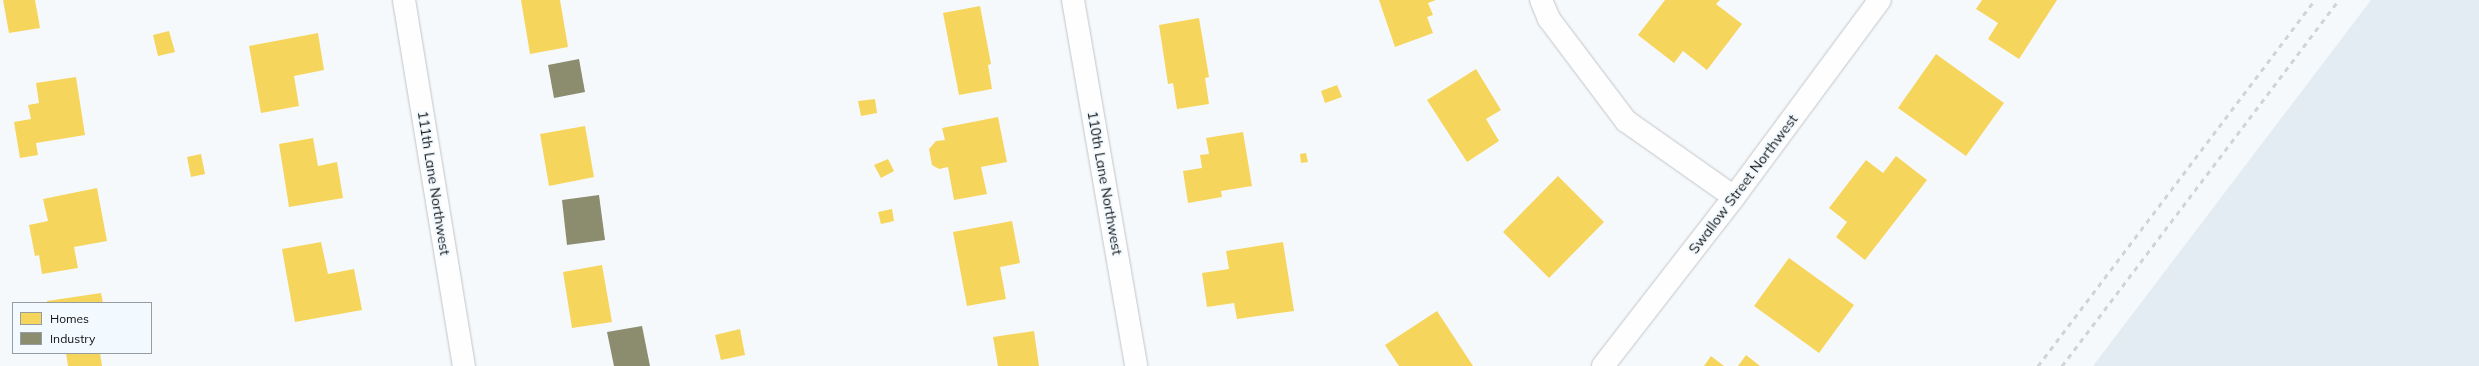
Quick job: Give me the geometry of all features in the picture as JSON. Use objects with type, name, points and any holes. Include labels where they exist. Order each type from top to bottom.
[{"type":"street","name":"111th Lane Northwest","points":[[404,0],[464,366]]},
{"type":"street","name":"110th Lane Northwest","points":[[1073,0],[1136,366]]},
{"type":"street","points":[[1541,0],[1549,19],[1626,121],[1734,197]]},
{"type":"street","name":"Swallow Street Northwest","points":[[1603,366],[1734,197],[1880,0]]},
{"type":"shaded area","points":[[2371,0],[2479,0],[2479,366],[2093,366]]},
{"type":"building: Homes","points":[[3,0],[35,0],[40,28],[9,33]]},
{"type":"building: Homes","points":[[521,0],[560,0],[568,47],[530,54]]},
{"type":"building: Homes","points":[[1379,0],[1436,0],[1428,3],[1433,15],[1427,17],[1433,33],[1395,47]]},
{"type":"building: Homes","points":[[1665,0],[1720,0],[1716,4],[1742,24],[1707,70],[1683,51],[1674,63],[1638,35]]},
{"type":"building: Homes","points":[[1982,0],[2057,0],[2019,59],[1988,39],[1998,23],[1976,9]]},
{"type":"building: Homes","points":[[980,6],[991,64],[988,65],[992,89],[959,95],[943,13]]},
{"type":"building: Homes","points":[[1199,18],[1209,77],[1205,78],[1209,104],[1177,109],[1173,83],[1168,84],[1159,25]]},
{"type":"building: Homes","points":[[169,31],[175,52],[158,56],[153,35]]},
{"type":"building: Homes","points":[[318,33],[324,70],[294,76],[299,106],[261,113],[249,46]]},
{"type":"building: Homes","points":[[1936,54],[2004,103],[1966,156],[1898,108]]},
{"type":"building: Homes","points":[[1476,69],[1501,110],[1486,119],[1499,141],[1467,162],[1427,100]]},
{"type":"building: Homes","points":[[76,77],[85,135],[36,143],[38,155],[20,158],[14,122],[31,119],[28,105],[39,103],[36,83]]},
{"type":"building: Homes","points":[[1337,85],[1342,97],[1325,103],[1321,91]]},
{"type":"building: Homes","points":[[875,99],[877,113],[861,116],[858,101]]},
{"type":"building: Homes","points":[[998,117],[1007,162],[981,167],[987,194],[954,200],[948,167],[939,169],[932,165],[929,149],[936,141],[945,140],[942,128]]},
{"type":"building: Homes","points":[[585,126],[594,177],[549,186],[540,134]]},
{"type":"building: Homes","points":[[1243,132],[1252,186],[1221,191],[1222,197],[1188,203],[1183,171],[1202,168],[1200,155],[1209,154],[1206,138]]},
{"type":"building: Homes","points":[[313,138],[318,166],[337,162],[343,198],[289,207],[279,144]]},
{"type":"building: Homes","points":[[1306,153],[1308,162],[1301,163],[1300,154]]},
{"type":"building: Homes","points":[[201,154],[205,174],[191,177],[187,157]]},
{"type":"building: Homes","points":[[1896,156],[1927,180],[1865,260],[1836,237],[1847,222],[1829,208],[1866,160],[1883,173]]},
{"type":"building: Homes","points":[[888,159],[894,171],[881,178],[874,165]]},
{"type":"building: Homes","points":[[1558,176],[1604,222],[1549,278],[1503,232]]},
{"type":"building: Homes","points":[[97,188],[107,241],[74,247],[78,268],[42,274],[39,255],[35,256],[29,225],[48,221],[43,199]]},
{"type":"building: Homes","points":[[892,209],[894,221],[881,224],[878,212]]},
{"type":"building: Homes","points":[[1012,221],[1020,263],[1000,267],[1006,299],[967,306],[953,232]]},
{"type":"building: Homes","points":[[321,242],[328,274],[354,269],[362,310],[295,322],[282,249]]},
{"type":"building: Homes","points":[[1283,242],[1294,311],[1237,319],[1234,303],[1207,307],[1202,273],[1229,269],[1226,251]]},
{"type":"building: Homes","points":[[1789,258],[1854,305],[1819,353],[1754,306]]},
{"type":"building: Homes","points":[[602,265],[612,322],[572,328],[563,272]]},
{"type":"building: Homes","points":[[101,293],[103,302],[47,302]]},
{"type":"building: Homes","points":[[1437,311],[1473,366],[1399,366],[1385,345]]},
{"type":"building: Homes","points":[[740,329],[745,355],[721,360],[715,335]]},
{"type":"building: Homes","points":[[1034,331],[1039,366],[998,366],[993,337]]},
{"type":"building: Homes","points":[[66,354],[100,354],[102,366],[68,366]]},
{"type":"building: Homes","points":[[1746,355],[1760,366],[1738,366]]},
{"type":"building: Homes","points":[[1711,356],[1724,366],[1704,366]]},
{"type":"building: Industry","points":[[579,59],[585,92],[554,98],[548,65]]},
{"type":"building: Industry","points":[[599,195],[605,240],[567,245],[562,200]]},
{"type":"building: Industry","points":[[642,326],[650,366],[614,366],[607,332]]},
{"type":"railway","points":[[2038,366],[2315,0]]},
{"type":"railway","points":[[2062,366],[2339,0]]}]
